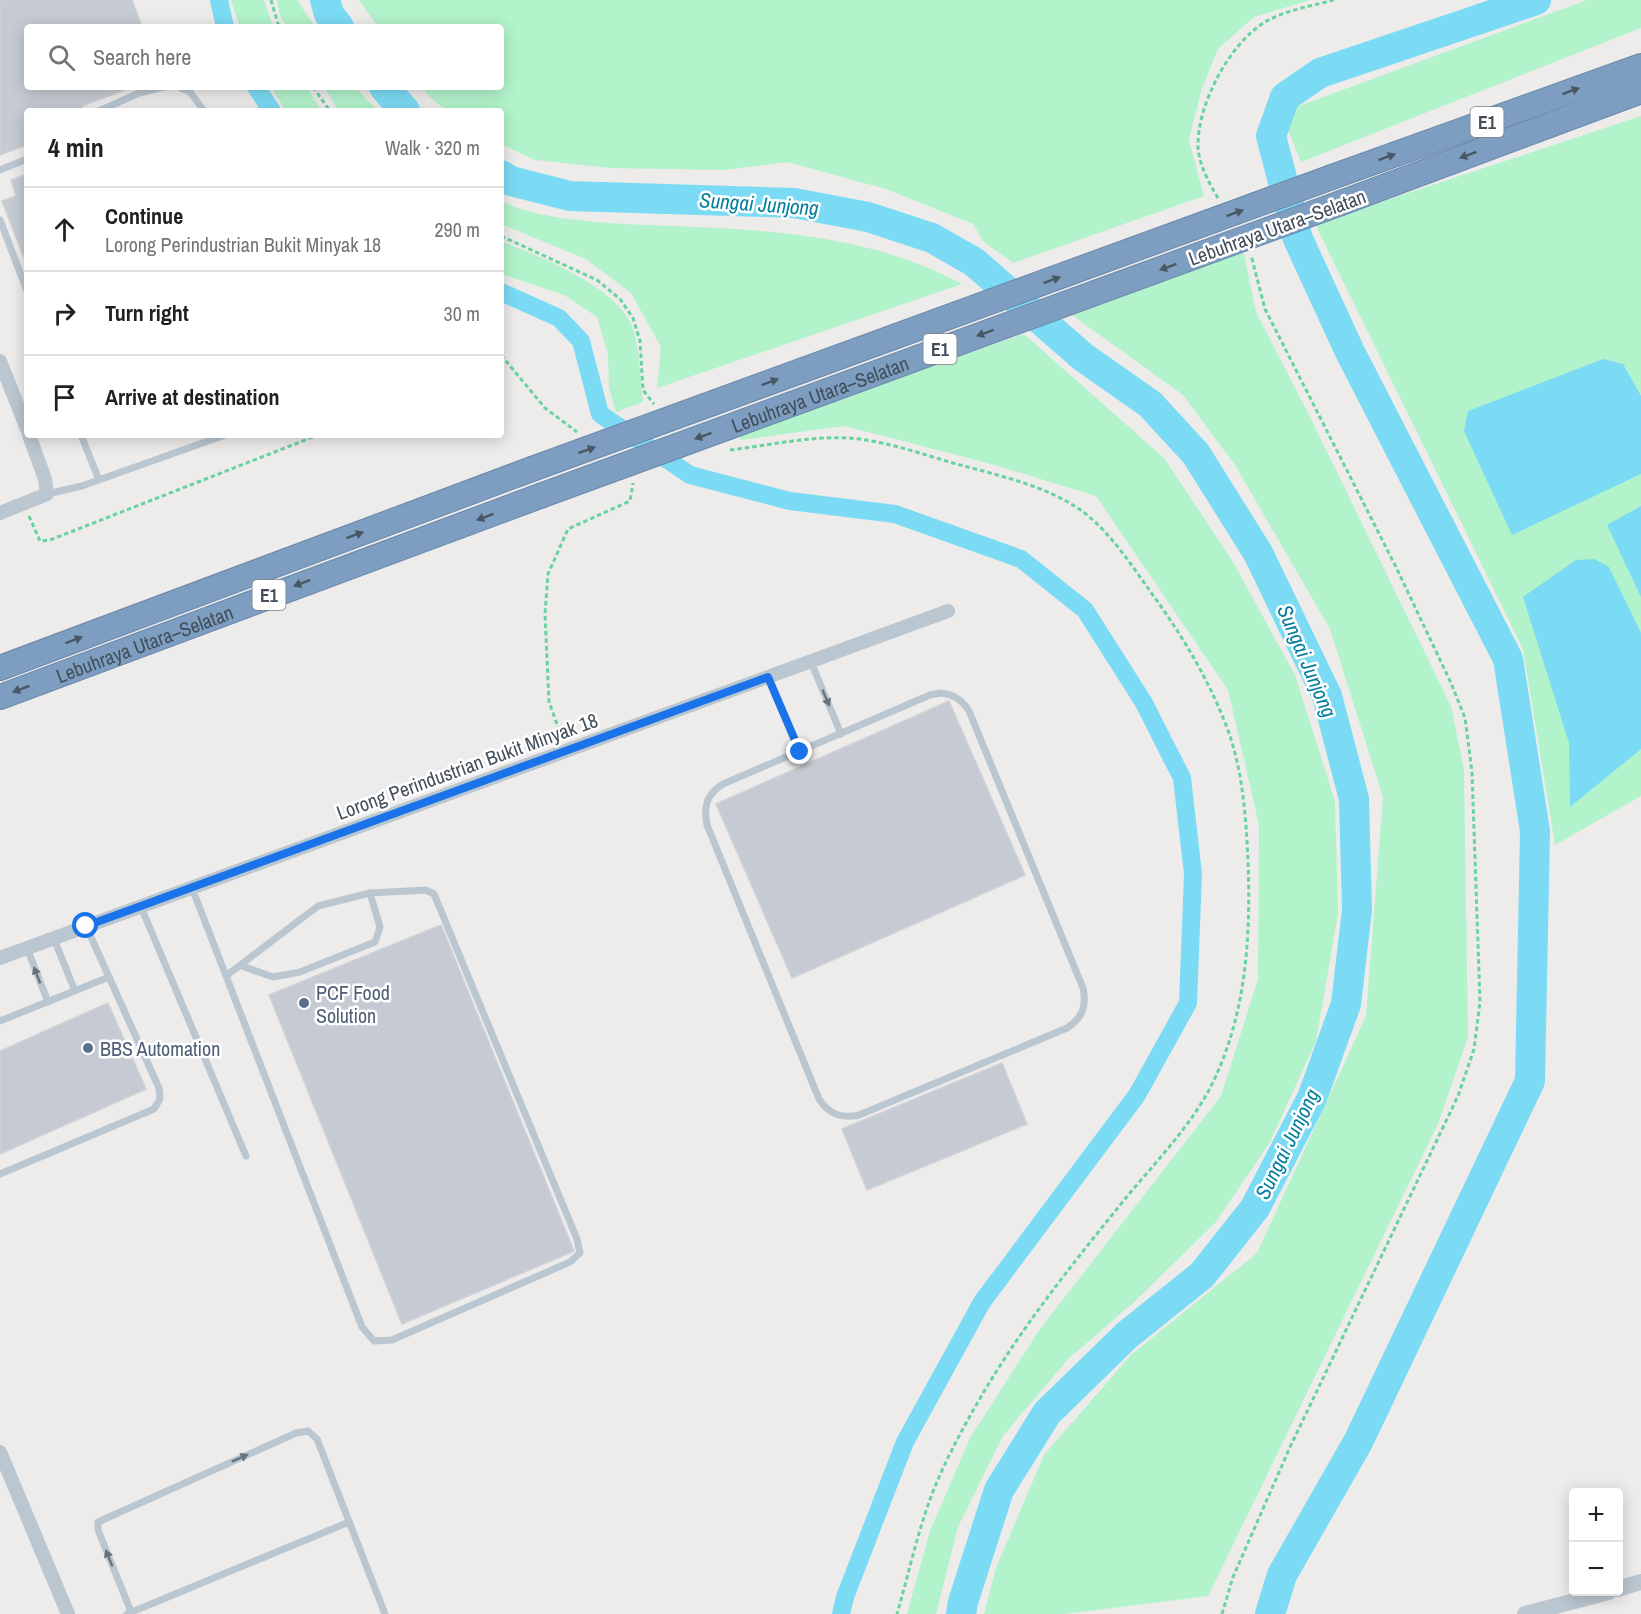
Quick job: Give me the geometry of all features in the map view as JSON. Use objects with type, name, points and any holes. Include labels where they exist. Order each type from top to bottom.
[{"type":"highway","name":"Lebuhraya Utara–Selatan","points":[[0,668],[532,469],[1641,66]]},
{"type":"highway","name":"Lebuhraya Utara–Selatan","points":[[0,697],[1641,91]]},
{"type":"street","points":[[0,361],[4,381],[24,423]]},
{"type":"street","points":[[0,513],[47,494],[45,479],[30,438]]},
{"type":"street","name":"Lorong Perindustrian Bukit Minyak 18","points":[[0,958],[948,611]]},
{"type":"street","points":[[0,1452],[68,1614]]},
{"type":"street","points":[[1623,1587],[1641,1582]]},
{"type":"street","points":[[1525,1614],[1594,1596]]},
{"type":"lane","points":[[106,108],[152,90]]},
{"type":"lane","points":[[186,90],[190,92],[202,108]]},
{"type":"lane","points":[[0,170],[24,160]]},
{"type":"lane","points":[[0,220],[24,283]]},
{"type":"lane","points":[[82,438],[99,480]]},
{"type":"lane","points":[[47,494],[99,480],[217,438]]},
{"type":"lane","points":[[811,662],[841,734]]},
{"type":"lane","points":[[768,677],[800,752]]},
{"type":"lane","points":[[941,693],[953,695],[963,701],[1083,988],[1085,1000],[1083,1012],[1077,1022],[1067,1028],[859,1115],[847,1117],[836,1115],[826,1109],[819,1099],[706,825],[704,813],[706,801],[713,790],[723,784],[841,734],[930,695],[941,693]]},
{"type":"lane","points":[[192,888],[226,976],[362,1327],[374,1341],[392,1340],[570,1262],[580,1253],[577,1239],[434,894],[426,890],[369,893],[318,906],[226,976]]},
{"type":"lane","points":[[242,966],[273,977],[300,972],[375,942],[380,927],[369,893]]},
{"type":"lane","points":[[141,907],[246,1156]]},
{"type":"lane","points":[[0,1174],[154,1109],[160,1099],[159,1088],[86,926]]},
{"type":"lane","points":[[54,939],[75,991]]},
{"type":"lane","points":[[27,948],[48,1002]]},
{"type":"lane","points":[[0,1021],[109,977]]},
{"type":"lane","points":[[349,1522],[130,1614],[98,1530],[98,1521],[296,1433],[308,1431],[317,1439],[385,1614]]},
{"type":"path","points":[[271,0],[278,24]]},
{"type":"path","points":[[1218,198],[1203,168],[1198,149],[1199,128],[1207,104],[1231,54],[1246,36],[1266,22],[1288,12],[1334,0]]},
{"type":"path","points":[[315,90],[328,108]]},
{"type":"path","points":[[504,237],[597,280],[620,299],[633,318],[640,340],[643,390],[649,401],[657,407]]},
{"type":"path","points":[[1222,1614],[1233,1578],[1291,1445],[1458,1096],[1474,1049],[1480,1002],[1472,772],[1464,718],[1451,683],[1396,567],[1266,309],[1249,249]]},
{"type":"path","points":[[504,359],[545,408],[580,435]]},
{"type":"path","points":[[24,503],[40,541],[50,540],[310,438]]},
{"type":"path","points":[[722,451],[825,439],[858,439],[898,447],[1014,481],[1058,497],[1078,509],[1106,533],[1134,569],[1201,668],[1229,733],[1241,780],[1246,829],[1248,949],[1240,1000],[1227,1050],[1207,1093],[1173,1140],[1053,1288],[982,1395],[952,1448],[932,1493],[897,1614]]},
{"type":"path","points":[[567,751],[549,702],[545,614],[548,574],[568,529],[630,501],[634,477]]},
{"type":"green space","points":[[231,0],[264,0],[272,24],[239,24]]},
{"type":"green space","points":[[277,0],[297,0],[313,24],[285,24],[280,16]]},
{"type":"green space","points":[[359,0],[1310,0],[1254,17],[1218,49],[1202,88],[1189,140],[1204,196],[1013,263],[984,242],[973,224],[886,189],[787,162],[723,170],[610,168],[535,160],[504,145],[504,108],[445,108],[424,90],[504,90],[504,24],[376,24]]},
{"type":"green space","points":[[1587,0],[1641,0],[1641,28],[1301,162],[1286,125],[1296,107]]},
{"type":"green space","points":[[273,90],[309,90],[319,108],[284,108]]},
{"type":"green space","points":[[326,90],[358,90],[375,108],[337,108]]},
{"type":"green space","points":[[1641,116],[1641,796],[1555,845],[1523,649],[1315,224]]},
{"type":"green space","points":[[504,202],[539,214],[586,221],[750,230],[823,238],[893,255],[962,284],[657,388],[661,347],[631,293],[586,259],[504,225]]},
{"type":"green space","points":[[504,242],[576,275],[612,300],[625,314],[635,337],[643,402],[616,412],[609,388],[608,355],[597,317],[564,295],[504,275]]},
{"type":"green space","points":[[1243,250],[1256,312],[1310,417],[1451,706],[1464,770],[1468,1037],[1438,1124],[1208,1596],[1064,1614],[984,1614],[996,1568],[1044,1455],[1131,1355],[1257,1253],[1366,1016],[1383,797],[1330,629],[1235,465],[1183,395],[1072,315]]},
{"type":"green space","points":[[1024,334],[1164,458],[1233,562],[1295,675],[1335,801],[1338,914],[1316,1041],[1270,1142],[1216,1222],[1133,1303],[1068,1359],[1003,1436],[958,1527],[936,1614],[907,1614],[930,1531],[970,1438],[1040,1329],[1221,1096],[1258,979],[1259,825],[1228,690],[1096,496],[991,464],[845,426],[740,440],[738,434]]},
{"type":"water","points":[[1603,359],[1623,364],[1641,396],[1641,474],[1512,535],[1464,431],[1468,411]]},
{"type":"water","points":[[1641,506],[1641,597],[1607,525]]},
{"type":"water","points":[[1594,559],[1609,567],[1641,633],[1641,749],[1570,807],[1569,743],[1523,597],[1576,560]]},
{"type":"building","points":[[0,0],[132,0],[141,24],[24,24],[24,90],[125,90],[82,106],[82,108],[24,108],[24,146],[0,155]]},
{"type":"building","points":[[24,175],[24,258],[2,201],[16,196],[11,180]]},
{"type":"building","points":[[949,701],[1025,875],[792,978],[716,804]]},
{"type":"building","points":[[441,925],[574,1251],[402,1324],[269,995]]},
{"type":"building","points":[[108,1003],[146,1089],[0,1154],[0,1051]]},
{"type":"building","points":[[1002,1063],[1027,1124],[867,1190],[842,1129]]},
{"type":"waterway","points":[[219,0],[224,24]]},
{"type":"waterway","name":"Sungai Junjong","points":[[325,0],[329,14],[337,24]]},
{"type":"waterway","points":[[1270,1614],[1282,1575],[1358,1442],[1530,1081],[1535,831],[1508,659],[1350,352],[1298,239],[1271,136],[1285,97],[1320,73],[1536,0]]},
{"type":"waterway","points":[[258,90],[270,108]]},
{"type":"waterway","name":"Sungai Junjong","points":[[387,90],[402,108]]},
{"type":"waterway","name":"Sungai Junjong","points":[[504,177],[511,181],[570,196],[794,203],[868,217],[932,238],[974,262],[1083,357],[1150,404],[1196,454],[1258,553],[1327,696],[1354,799],[1357,910],[1346,1004],[1312,1098],[1255,1208],[1202,1275],[1127,1335],[1047,1413],[999,1490],[961,1614]]},
{"type":"waterway","points":[[504,293],[559,318],[581,341],[600,414],[690,475],[790,501],[895,514],[1021,559],[1085,610],[1144,703],[1182,778],[1193,874],[1188,1003],[1137,1095],[982,1302],[905,1442],[845,1597],[841,1614]]},
{"type":"place","name":"PCF Food Solution","points":[[304,1003]]},
{"type":"place","name":"BBS Automation","points":[[88,1048]]},
{"type":"route","points":[[86,926],[768,677],[800,752]]}]
